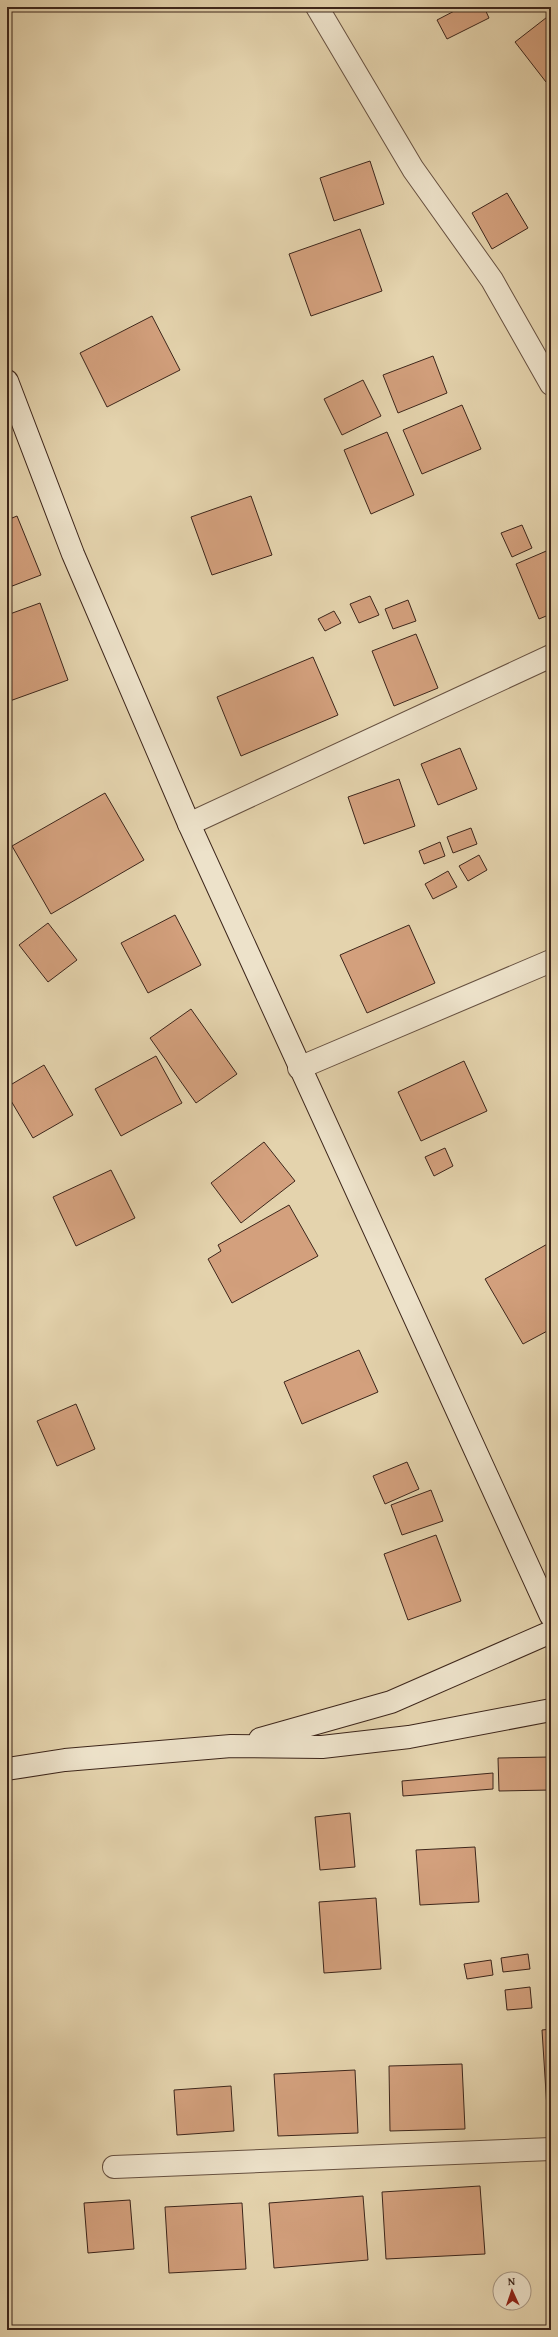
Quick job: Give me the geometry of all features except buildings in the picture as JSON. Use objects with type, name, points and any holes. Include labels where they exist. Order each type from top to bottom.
[{"type":"main road","points":[[317,7],[413,169],[492,280],[551,384]]},
{"type":"main road","points":[[7,381],[73,554],[189,824],[298,1068],[551,1616]]},
{"type":"main road","points":[[189,824],[551,656]]},
{"type":"main road","points":[[298,1068],[551,961]]},
{"type":"main road","points":[[231,1746],[312,1726],[391,1702],[551,1632]]},
{"type":"main road","points":[[7,1768],[65,1760],[231,1746],[322,1747],[409,1737],[551,1710]]},
{"type":"main road","points":[[114,2167],[551,2149]]}]
